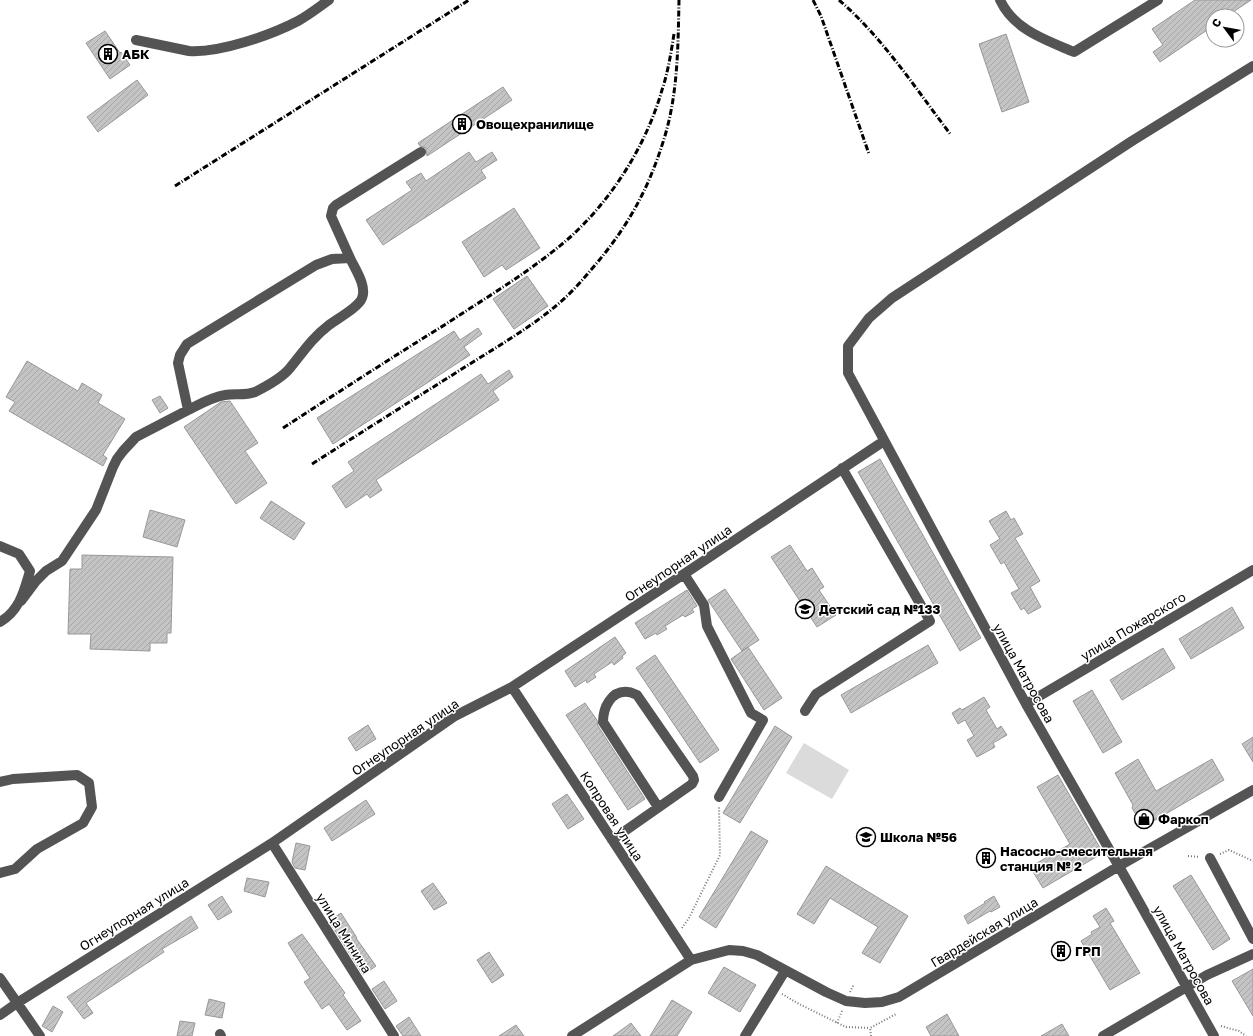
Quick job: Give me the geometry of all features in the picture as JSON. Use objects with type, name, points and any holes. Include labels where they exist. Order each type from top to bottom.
[{"type":"street","points":[[136,40],[198,52],[219,49],[267,34],[294,23],[310,14],[329,0]]},
{"type":"street","points":[[1000,0],[1013,20],[1022,27],[1041,38],[1074,52],[1158,0]]},
{"type":"street","name":"улица Матросова","points":[[1214,1036],[1026,704],[884,441],[848,373],[848,346],[869,318],[898,294],[1132,141],[1253,66]]},
{"type":"street","points":[[0,622],[6,618],[46,571],[62,561],[89,522],[101,499],[113,467],[123,451],[136,437],[216,397],[253,392],[282,375],[290,369],[311,341],[325,328],[362,300],[363,294],[361,280],[331,216],[333,208],[421,152]]},
{"type":"street","points":[[188,410],[178,363],[180,355],[187,344],[316,265],[332,258],[350,258]]},
{"type":"street","name":"Огнеупорная улица","points":[[0,1015],[272,843],[455,716],[512,687],[884,441]]},
{"type":"street","points":[[805,710],[816,694],[930,621],[842,468]]},
{"type":"street","points":[[0,546],[19,554],[30,571],[21,600]]},
{"type":"street","name":"улица Пожарского","points":[[1026,704],[1253,570]]},
{"type":"street","points":[[684,574],[704,605],[707,626],[750,713],[763,720],[719,797]]},
{"type":"street","name":"Копровая улица","points":[[512,687],[691,960]]},
{"type":"street","points":[[612,840],[692,784],[694,780],[693,776],[637,695],[628,692],[617,694],[607,702],[603,713],[603,722],[658,807]]},
{"type":"street","points":[[0,782],[13,779],[76,775],[89,783],[92,807],[83,823],[37,849],[15,869],[0,873]]},
{"type":"street","name":"Гвардейская улица","points":[[572,1036],[691,960],[729,950],[743,951],[757,955],[785,971],[846,1001],[864,1003],[882,1002],[899,997],[1118,866],[1253,790]]},
{"type":"street","name":"улица Минина","points":[[272,843],[394,1036]]},
{"type":"street","points":[[1210,858],[1253,939]]},
{"type":"street","points":[[1103,1036],[1186,986],[1253,954]]},
{"type":"street","points":[[745,1036],[785,971]]},
{"type":"street","points":[[0,978],[40,1036]]},
{"type":"path","points":[[676,937],[689,918],[720,855],[719,797]]},
{"type":"path","points":[[774,989],[801,1005],[846,1026],[870,1028],[896,1014]]},
{"type":"path","points":[[870,1028],[871,1036]]},
{"type":"shaded area","points":[[804,743],[849,770],[832,799],[786,773]]},
{"type":"building","points":[[1195,0],[1251,0],[1239,8],[1205,8],[1205,31],[1160,62],[1153,52],[1163,45],[1152,29]]},
{"type":"building","name":"АБК","points":[[105,31],[130,65],[110,79],[86,43]]},
{"type":"building","points":[[1006,34],[1029,102],[1002,112],[979,44]]},
{"type":"building","points":[[137,80],[148,95],[98,132],[87,117]]},
{"type":"building","name":"Овощехранилище","points":[[503,87],[512,100],[427,156],[426,148],[420,146],[418,143]]},
{"type":"building","points":[[469,152],[476,162],[492,152],[497,160],[481,170],[486,178],[383,245],[366,220],[412,190],[406,182],[421,173],[426,181]]},
{"type":"building","points":[[514,208],[540,248],[506,270],[502,265],[484,277],[462,242]]},
{"type":"building","points":[[527,276],[548,306],[514,329],[493,299]]},
{"type":"building","points":[[478,328],[482,334],[464,347],[470,355],[333,444],[317,418],[454,331],[460,340]]},
{"type":"building","points":[[27,361],[78,391],[82,383],[102,395],[98,403],[125,419],[103,455],[107,458],[103,466],[9,411],[15,402],[6,397]]},
{"type":"building","points":[[509,370],[513,377],[493,391],[499,400],[376,480],[382,490],[370,498],[367,494],[346,508],[332,486],[354,471],[348,462],[481,374],[488,384]]},
{"type":"building","points":[[160,396],[168,408],[160,413],[152,400]]},
{"type":"building","points":[[230,401],[258,443],[245,451],[267,483],[236,504],[184,427],[221,402]]},
{"type":"building","points":[[880,459],[981,638],[960,651],[858,472]]},
{"type":"building","points":[[271,501],[305,523],[294,540],[260,518]]},
{"type":"building","points":[[150,510],[185,520],[177,547],[143,537]]},
{"type":"building","points":[[1006,511],[1011,520],[1014,518],[1023,534],[1015,538],[1040,581],[1030,587],[1041,607],[1028,614],[1024,608],[1021,610],[1011,593],[1019,589],[1004,562],[1001,564],[990,545],[1000,539],[989,521]]},
{"type":"building","points":[[790,545],[807,571],[812,568],[824,587],[819,590],[836,615],[817,627],[771,557]]},
{"type":"building","points":[[82,555],[173,557],[171,633],[167,633],[167,643],[150,643],[150,651],[90,649],[91,634],[68,634],[70,569],[82,569]]},
{"type":"building","points":[[725,589],[759,640],[742,651],[708,600]]},
{"type":"building","points":[[687,590],[697,606],[692,609],[694,612],[685,617],[683,615],[665,626],[667,629],[657,635],[656,633],[645,639],[635,623]]},
{"type":"building","points":[[1232,607],[1244,628],[1191,659],[1179,639]]},
{"type":"building","points":[[615,637],[626,653],[622,656],[623,658],[614,665],[612,662],[594,674],[596,677],[587,683],[586,680],[575,687],[565,671]]},
{"type":"building","points":[[928,645],[938,663],[851,713],[841,695]]},
{"type":"building","points":[[748,647],[782,698],[764,710],[731,659]]},
{"type":"building","points":[[1163,648],[1175,668],[1122,700],[1110,680]]},
{"type":"building","points":[[655,655],[719,750],[700,763],[636,668]]},
{"type":"building","points":[[1092,690],[1122,742],[1103,753],[1073,701]]},
{"type":"building","points":[[984,697],[990,707],[986,710],[997,729],[1001,726],[1007,735],[993,743],[995,747],[977,757],[967,740],[974,736],[965,720],[958,724],[952,713],[960,708],[962,710]]},
{"type":"building","points":[[585,703],[645,799],[628,810],[566,715]]},
{"type":"building","points":[[368,725],[376,739],[356,751],[348,738]]},
{"type":"building","points":[[775,726],[792,737],[740,823],[723,813]]},
{"type":"building","points":[[1253,737],[1253,762],[1242,744]]},
{"type":"building","points":[[1138,759],[1156,791],[1212,759],[1224,780],[1145,826],[1138,814],[1135,813],[1132,808],[1133,805],[1115,773]]},
{"type":"building","points":[[1058,775],[1103,853],[1043,888],[1030,867],[1070,844],[1037,787]]},
{"type":"building","points":[[567,794],[584,819],[568,829],[552,804]]},
{"type":"building","points":[[366,800],[375,814],[332,841],[324,828]]},
{"type":"building","points":[[751,831],[768,841],[716,928],[699,917]]},
{"type":"building","points":[[296,843],[310,846],[305,870],[295,868],[292,862]]},
{"type":"building","name":"Насосно-смесительная станция № 2","points":[[987,849],[995,861],[984,867],[977,855]]},
{"type":"building","points":[[826,866],[908,916],[880,963],[862,953],[878,927],[830,898],[814,924],[797,914]]},
{"type":"building","points":[[1191,875],[1230,939],[1213,950],[1173,886]]},
{"type":"building","points":[[247,878],[269,882],[265,897],[244,891]]},
{"type":"building","points":[[433,883],[447,903],[434,910],[421,891]]},
{"type":"building","points":[[222,896],[232,912],[218,920],[208,905]]},
{"type":"building","points":[[994,896],[1000,907],[968,924],[964,916]]},
{"type":"building","points":[[1106,908],[1114,921],[1110,923],[1140,973],[1110,990],[1081,941],[1092,934],[1091,932],[1100,927],[1093,916]]},
{"type":"building","points":[[341,913],[356,938],[376,966],[363,975],[329,921]]},
{"type":"building","points":[[191,916],[198,928],[162,949],[164,952],[86,1003],[93,1013],[84,1019],[67,997]]},
{"type":"building","points":[[302,934],[345,993],[343,995],[361,1021],[347,1030],[329,1004],[322,1009],[304,982],[310,978],[288,943]]},
{"type":"building","points":[[489,952],[504,975],[492,983],[477,960]]},
{"type":"building","points":[[724,967],[756,985],[740,1012],[708,993]]},
{"type":"building","points":[[1253,969],[1253,1016],[1232,981]]},
{"type":"building","points":[[384,981],[397,1001],[385,1009],[372,989]]},
{"type":"building","points":[[209,999],[225,1003],[222,1018],[205,1015]]},
{"type":"building","points":[[672,1000],[692,1012],[677,1036],[650,1036]]},
{"type":"building","points":[[53,1006],[63,1012],[52,1032],[42,1026]]},
{"type":"building","points":[[947,1014],[959,1036],[931,1036],[926,1027]]},
{"type":"building","points":[[409,1017],[421,1036],[403,1036],[396,1026]]},
{"type":"building","points":[[180,1021],[195,1023],[192,1036],[177,1036]]},
{"type":"building","points":[[631,1023],[641,1036],[613,1036]]},
{"type":"building","points":[[1062,1024],[1069,1036],[1041,1036]]},
{"type":"building","points":[[516,1025],[524,1036],[499,1036]]},
{"type":"railway","points":[[175,186],[469,0]]},
{"type":"railway","points":[[312,464],[533,324],[566,297],[603,256],[625,225],[643,193],[651,176],[664,139],[669,122],[675,88],[678,53],[679,0]]},
{"type":"railway","points":[[813,0],[821,16],[869,154]]},
{"type":"railway","points":[[839,0],[885,47],[951,135]]},
{"type":"railway","points":[[283,428],[446,324],[539,262],[554,251],[584,224],[599,208],[612,190],[637,152],[647,132],[664,83],[674,34]]},
{"type":"place","name":"АБК","points":[[108,54]]},
{"type":"place","name":"Овощехранилище","points":[[462,124]]},
{"type":"place","name":"Детский сад №133","points":[[805,609]]},
{"type":"place","name":"Фаркоп","points":[[1144,819]]},
{"type":"place","name":"Школа №56","points":[[866,837]]},
{"type":"place","name":"Насосно-смесительная станция № 2","points":[[986,858]]},
{"type":"place","name":"ГРП","points":[[1061,951]]}]
